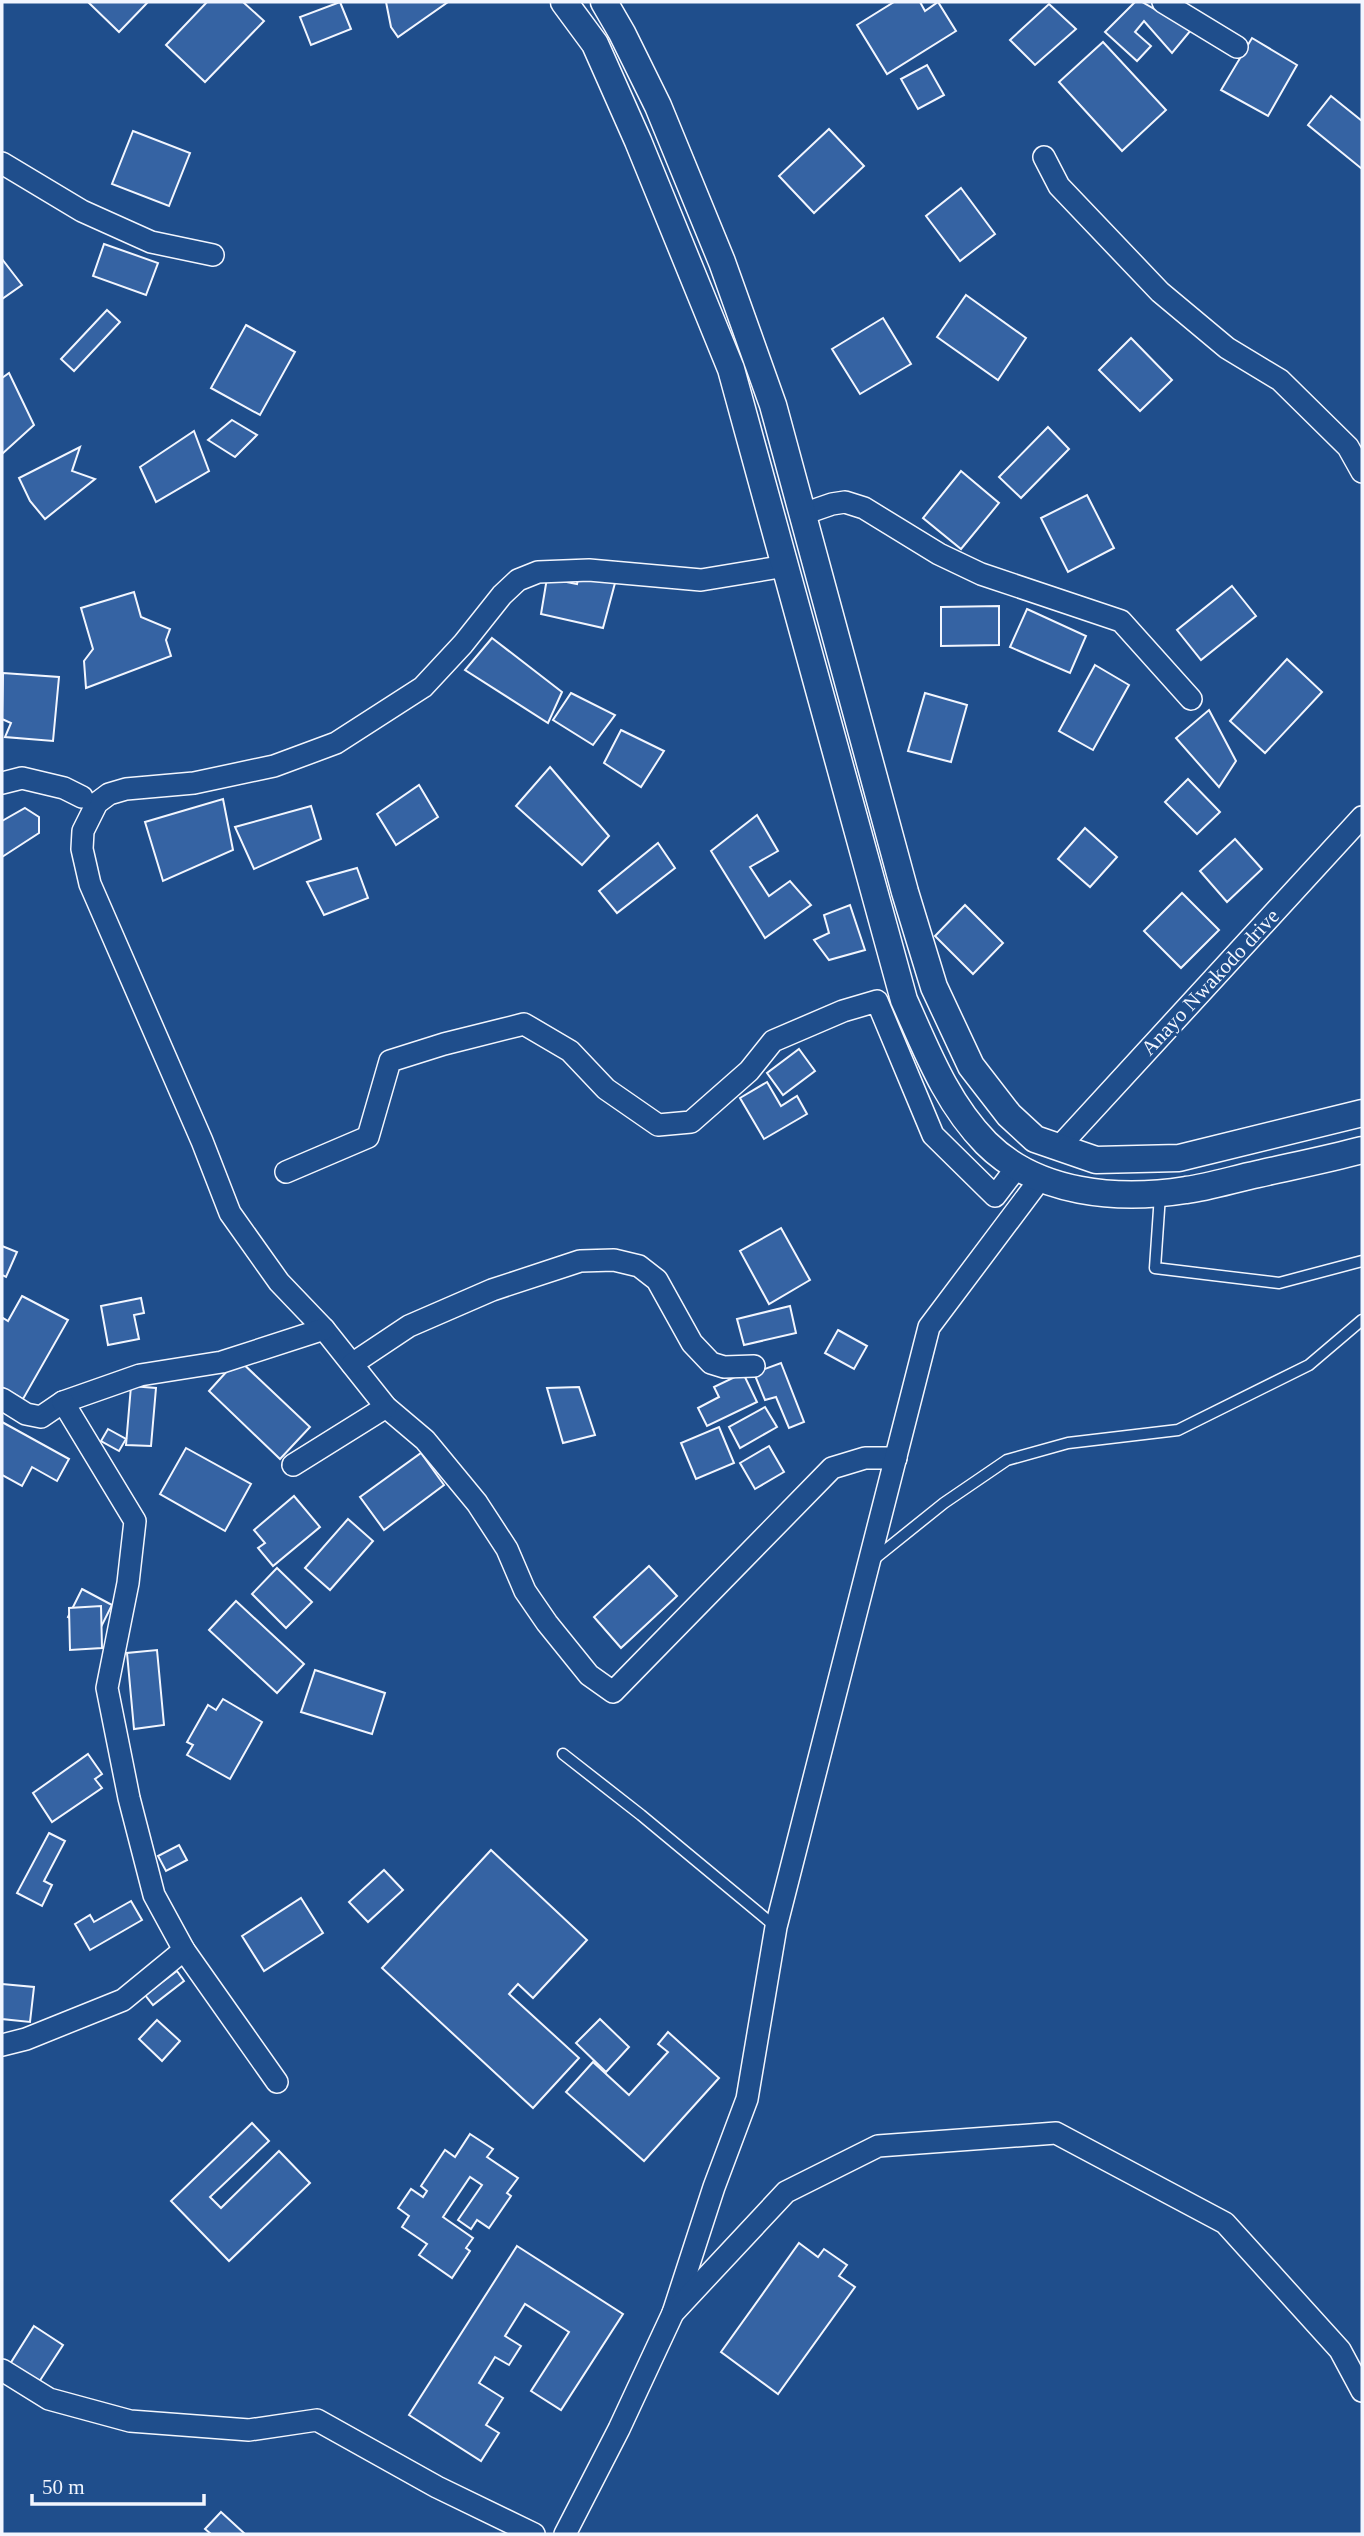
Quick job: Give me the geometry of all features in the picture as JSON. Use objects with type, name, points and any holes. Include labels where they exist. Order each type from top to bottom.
[{"type":"street","points":[[565,2],[595,44],[638,141],[731,369],[904,1000],[942,1086],[987,1144],[1029,1172],[1055,1184],[1126,1195],[1186,1190],[1362,1150]]},
{"type":"street","points":[[604,2],[659,106],[722,262],[773,405],[905,892],[934,987],[971,1066],[1009,1115],[1035,1139],[1096,1160],[1179,1158],[1362,1113]]},
{"type":"street","points":[[1163,2],[1237,47]]},
{"type":"street","points":[[1044,157],[1059,186],[1160,292],[1227,348],[1280,380],[1348,447],[1362,472]]},
{"type":"street","points":[[2,163],[82,211],[151,242],[213,256]]},
{"type":"street","points":[[803,514],[845,502],[864,508],[939,554],[981,574],[1121,621],[1191,699]]},
{"type":"street","points":[[786,566],[701,580],[589,570],[538,572],[519,580],[502,595],[423,687],[335,743],[274,766],[194,783],[126,789],[109,794],[97,803],[83,831],[82,849],[90,884],[202,1141],[230,1213],[279,1282],[324,1329],[386,1406],[425,1440],[477,1503],[507,1549],[525,1591],[547,1623],[590,1675],[613,1692],[832,1468],[864,1458],[895,1458]]},
{"type":"street","points":[[2,783],[22,778],[64,788],[82,797]]},
{"type":"street","name":"Anayo Nwakodo drive","points":[[1058,1148],[1362,817]]},
{"type":"street","points":[[286,1172],[368,1136],[390,1061],[444,1044],[524,1024],[570,1051],[606,1089],[658,1125],[691,1122],[749,1071],[773,1041],[843,1011],[877,1001],[933,1135],[995,1196],[1029,1172]]},
{"type":"street","points":[[565,2534],[619,2429],[673,2313],[714,2188],[747,2099],[776,1927],[929,1328],[1029,1172]]},
{"type":"street","points":[[352,1364],[409,1326],[492,1290],[580,1261],[614,1260],[639,1266],[657,1280],[692,1343],[711,1363],[724,1367],[754,1366]]},
{"type":"street","points":[[2,1399],[26,1414],[41,1417],[62,1402],[140,1375],[222,1362],[324,1329]]},
{"type":"street","points":[[62,1402],[135,1521],[128,1583],[107,1688],[129,1798],[154,1895],[184,1950],[277,2082]]},
{"type":"street","points":[[293,1465],[386,1406]]},
{"type":"street","points":[[2,2045],[26,2039],[123,2000],[184,1950]]},
{"type":"street","points":[[673,2313],[786,2192],[878,2146],[1056,2133],[1225,2223],[1340,2350],[1362,2391]]},
{"type":"street","points":[[2,2370],[49,2399],[130,2421],[249,2430],[317,2420],[437,2487],[534,2534]]},
{"type":"lane","points":[[1160,1193],[1155,1268],[1279,1283],[1362,1261]]},
{"type":"lane","points":[[868,1564],[944,1503],[1007,1460],[1068,1443],[1178,1430],[1309,1364],[1362,1320]]},
{"type":"lane","points":[[563,1754],[776,1927]]},
{"type":"building","points":[[88,2],[148,2],[119,32]]},
{"type":"building","points":[[207,2],[243,2],[264,21],[205,82],[166,45]]},
{"type":"building","points":[[340,2],[351,29],[311,45],[300,17]]},
{"type":"building","points":[[386,2],[448,2],[398,37],[391,27]]},
{"type":"building","points":[[894,2],[920,2],[925,11],[938,2],[956,31],[887,74],[857,25]]},
{"type":"building","points":[[1135,2],[1142,2],[1191,30],[1172,53],[1144,21],[1135,32],[1151,46],[1137,61],[1105,32]]},
{"type":"building","points":[[1049,4],[1076,29],[1035,65],[1010,40]]},
{"type":"building","points":[[1252,38],[1297,65],[1268,116],[1221,90]]},
{"type":"building","points":[[1103,42],[1166,110],[1122,151],[1059,82]]},
{"type":"building","points":[[927,65],[944,95],[918,109],[901,79]]},
{"type":"building","points":[[1331,96],[1362,121],[1362,169],[1308,125]]},
{"type":"building","points":[[829,129],[864,166],[814,213],[779,176]]},
{"type":"building","points":[[133,131],[190,153],[169,206],[112,184]]},
{"type":"building","points":[[961,188],[995,234],[960,261],[926,216]]},
{"type":"building","points":[[104,244],[158,263],[146,295],[93,276]]},
{"type":"building","points":[[2,259],[22,285],[2,299]]},
{"type":"building","points":[[966,295],[1026,338],[998,380],[937,337]]},
{"type":"building","points":[[107,310],[120,322],[74,371],[61,359]]},
{"type":"building","points":[[883,318],[911,364],[860,394],[832,349]]},
{"type":"building","points":[[246,325],[295,352],[260,415],[211,388]]},
{"type":"building","points":[[1131,338],[1172,380],[1140,411],[1099,370]]},
{"type":"building","points":[[9,373],[34,425],[2,454],[2,378]]},
{"type":"building","points":[[232,420],[257,435],[235,457],[208,440]]},
{"type":"building","points":[[1048,427],[1069,449],[1021,498],[999,477]]},
{"type":"building","points":[[194,431],[209,471],[156,502],[140,467]]},
{"type":"building","points":[[80,447],[72,471],[95,479],[45,519],[30,501],[19,478]]},
{"type":"building","points":[[961,471],[999,503],[961,549],[923,518]]},
{"type":"building","points":[[1087,495],[1114,548],[1068,572],[1041,518]]},
{"type":"building","points":[[579,576],[615,583],[603,628],[541,614],[547,578],[577,584]]},
{"type":"building","points":[[1232,586],[1256,616],[1201,660],[1177,630]]},
{"type":"building","points":[[134,592],[141,617],[170,629],[166,640],[171,656],[86,688],[84,661],[93,649],[81,608]]},
{"type":"building","points":[[999,606],[999,645],[941,646],[941,607]]},
{"type":"building","points":[[1027,609],[1086,636],[1070,673],[1010,647]]},
{"type":"building","points":[[492,638],[562,692],[548,723],[465,670]]},
{"type":"building","points":[[1287,659],[1322,692],[1265,753],[1230,721]]},
{"type":"building","points":[[1095,665],[1129,685],[1093,750],[1059,731]]},
{"type":"building","points":[[3,673],[59,677],[53,741],[5,737],[11,723],[2,719]]},
{"type":"building","points":[[571,693],[615,715],[593,745],[553,720]]},
{"type":"building","points":[[925,693],[967,705],[951,762],[908,751]]},
{"type":"building","points":[[1209,710],[1236,761],[1219,787],[1176,738]]},
{"type":"building","points":[[621,730],[664,751],[641,787],[604,763]]},
{"type":"building","points":[[550,767],[609,836],[582,865],[516,806]]},
{"type":"building","points":[[1188,779],[1220,812],[1197,834],[1165,802]]},
{"type":"building","points":[[419,785],[438,817],[396,845],[377,814]]},
{"type":"building","points":[[223,799],[233,850],[163,881],[145,822]]},
{"type":"building","points":[[311,806],[321,839],[254,869],[235,827]]},
{"type":"building","points":[[25,808],[39,817],[39,833],[2,857],[2,821]]},
{"type":"building","points":[[757,815],[778,851],[750,867],[769,896],[790,881],[811,905],[765,938],[711,851]]},
{"type":"building","points":[[1085,828],[1117,857],[1090,887],[1058,859]]},
{"type":"building","points":[[1235,839],[1262,869],[1227,902],[1200,871]]},
{"type":"building","points":[[658,843],[675,868],[617,913],[599,891]]},
{"type":"building","points":[[357,868],[368,898],[324,915],[307,882]]},
{"type":"building","points":[[1182,893],[1219,930],[1181,968],[1144,931]]},
{"type":"building","points":[[850,905],[865,950],[829,960],[814,940],[829,933],[824,915]]},
{"type":"building","points":[[965,905],[1003,943],[973,974],[935,936]]},
{"type":"building","points":[[799,1049],[815,1071],[783,1095],[767,1073]]},
{"type":"building","points":[[767,1082],[781,1106],[797,1096],[807,1114],[764,1139],[740,1098]]},
{"type":"building","points":[[781,1228],[810,1280],[769,1304],[740,1251]]},
{"type":"building","points":[[2,1246],[17,1252],[6,1277],[2,1275]]},
{"type":"building","points":[[22,1296],[68,1320],[23,1399],[2,1387],[2,1321],[3,1318],[8,1321]]},
{"type":"building","points":[[141,1298],[144,1313],[134,1315],[139,1339],[108,1345],[101,1306]]},
{"type":"building","points":[[790,1306],[796,1333],[744,1345],[737,1319]]},
{"type":"building","points":[[838,1330],[867,1346],[854,1369],[825,1353]]},
{"type":"building","points":[[238,1359],[310,1427],[280,1459],[209,1391]]},
{"type":"building","points":[[781,1363],[804,1422],[789,1428],[776,1397],[765,1400],[754,1373]]},
{"type":"building","points":[[743,1373],[757,1402],[707,1426],[698,1408],[719,1397],[714,1387]]},
{"type":"building","points":[[131,1386],[156,1388],[151,1446],[126,1445]]},
{"type":"building","points":[[579,1387],[595,1435],[563,1443],[547,1388]]},
{"type":"building","points":[[765,1407],[777,1427],[740,1448],[729,1427]]},
{"type":"building","points":[[2,1422],[69,1459],[57,1481],[32,1467],[22,1486],[2,1475]]},
{"type":"building","points":[[719,1427],[734,1463],[696,1479],[681,1443]]},
{"type":"building","points":[[108,1429],[126,1439],[119,1451],[101,1441]]},
{"type":"building","points":[[769,1446],[784,1472],[755,1489],[740,1463]]},
{"type":"building","points":[[186,1448],[251,1484],[225,1531],[160,1494]]},
{"type":"building","points":[[421,1453],[444,1485],[384,1530],[360,1497]]},
{"type":"building","points":[[294,1496],[320,1527],[273,1566],[258,1548],[265,1543],[254,1530]]},
{"type":"building","points":[[348,1519],[373,1541],[330,1590],[305,1568]]},
{"type":"building","points":[[649,1566],[677,1596],[621,1648],[594,1617]]},
{"type":"building","points":[[277,1568],[312,1602],[286,1628],[252,1594]]},
{"type":"building","points":[[82,1589],[112,1605],[98,1633],[68,1617]]},
{"type":"building","points":[[236,1601],[304,1664],[277,1693],[209,1630]]},
{"type":"building","points":[[101,1606],[102,1648],[70,1650],[69,1608]]},
{"type":"building","points":[[157,1650],[164,1725],[134,1729],[127,1653]]},
{"type":"building","points":[[315,1670],[385,1693],[372,1734],[301,1712]]},
{"type":"building","points":[[223,1699],[262,1722],[230,1779],[187,1755],[193,1745],[187,1742],[208,1705],[216,1710]]},
{"type":"building","points":[[88,1754],[102,1774],[95,1779],[102,1788],[52,1822],[33,1793]]},
{"type":"building","points":[[49,1833],[65,1841],[44,1881],[52,1885],[42,1906],[17,1893]]},
{"type":"building","points":[[179,1845],[187,1860],[166,1871],[158,1856]]},
{"type":"building","points":[[491,1850],[587,1940],[533,1998],[518,1984],[509,1994],[579,2058],[533,2108],[382,1968]]},
{"type":"building","points":[[384,1870],[403,1890],[368,1922],[349,1902]]},
{"type":"building","points":[[301,1898],[323,1933],[264,1971],[242,1936]]},
{"type":"building","points":[[131,1901],[142,1920],[90,1950],[75,1924],[90,1915],[94,1922]]},
{"type":"building","points":[[177,1971],[184,1981],[153,2005],[145,1995]]},
{"type":"building","points":[[2,1984],[34,1987],[30,2022],[2,2019]]},
{"type":"building","points":[[600,2019],[629,2047],[606,2072],[576,2043]]},
{"type":"building","points":[[157,2020],[180,2041],[162,2061],[139,2039]]},
{"type":"building","points":[[668,2032],[719,2078],[644,2161],[566,2092],[593,2062],[629,2095],[668,2052],[658,2044]]},
{"type":"building","points":[[252,2123],[269,2141],[210,2197],[221,2208],[279,2151],[310,2183],[229,2261],[171,2201]]},
{"type":"building","points":[[470,2134],[493,2149],[487,2157],[518,2178],[507,2193],[511,2196],[489,2228],[477,2220],[471,2229],[458,2220],[482,2185],[470,2177],[443,2217],[473,2238],[466,2248],[470,2251],[452,2278],[419,2255],[427,2244],[402,2227],[409,2216],[398,2208],[411,2189],[423,2197],[427,2191],[421,2186],[445,2150],[455,2157]]},
{"type":"building","points":[[799,2243],[818,2257],[824,2249],[847,2265],[839,2276],[855,2287],[778,2394],[721,2352]]},
{"type":"building","points":[[517,2246],[623,2314],[561,2410],[531,2391],[569,2332],[525,2304],[505,2336],[521,2346],[509,2365],[495,2357],[479,2383],[503,2398],[486,2425],[499,2433],[481,2461],[409,2415]]},
{"type":"building","points":[[34,2326],[63,2345],[39,2382],[10,2364]]},
{"type":"building","points":[[221,2512],[245,2534],[211,2534],[205,2529]]}]
